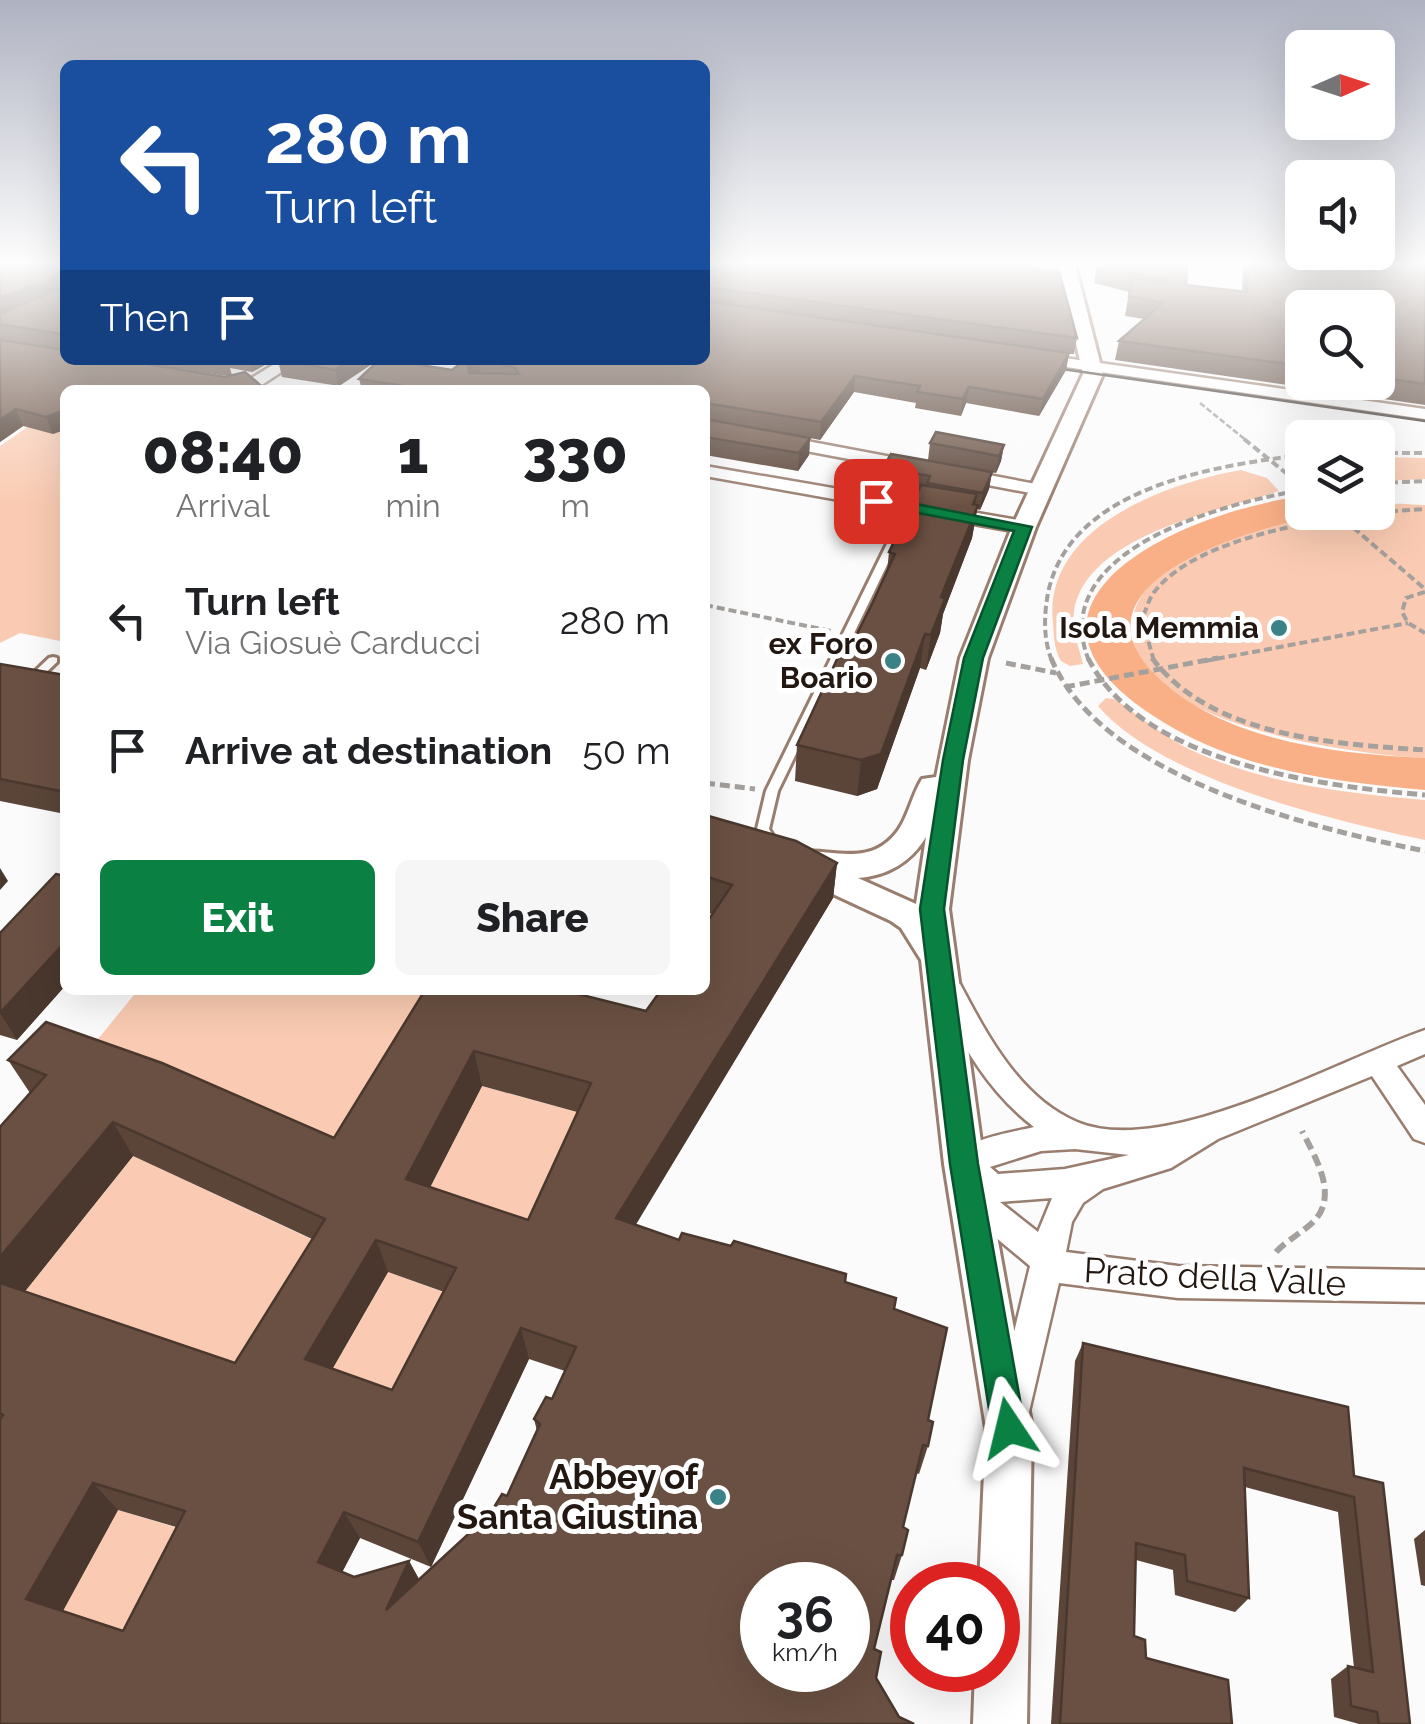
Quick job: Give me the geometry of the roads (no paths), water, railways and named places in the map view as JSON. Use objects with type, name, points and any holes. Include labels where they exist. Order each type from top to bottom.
[{"type":"street","points":[[786,861],[851,870],[878,863],[908,844],[920,826],[974,658],[1024,527],[1085,394],[1092,368],[1086,345]]},
{"type":"street","points":[[1022,357],[1425,414]]},
{"type":"street","points":[[259,385],[285,365]]},
{"type":"street","points":[[208,384],[233,385]]},
{"type":"street","points":[[762,438],[1041,490]]},
{"type":"street","points":[[710,472],[1024,527]]},
{"type":"street","points":[[974,658],[932,909],[967,1180],[1009,1428]]},
{"type":"street","points":[[0,676],[60,685]]},
{"type":"street","points":[[742,848],[786,861],[913,919],[961,1014],[1004,1082],[1024,1104],[1074,1136]]},
{"type":"street","points":[[967,1180],[1010,1146],[1074,1136],[1138,1143],[1208,1130],[1425,1042]]},
{"type":"street","points":[[1378,1061],[1425,1130]]},
{"type":"street","points":[[967,1180],[992,1188],[1049,1184],[1107,1173],[1179,1150],[1208,1130]]},
{"type":"street","points":[[1000,1724],[1009,1428],[1046,1258],[1065,1202],[1081,1186],[1107,1173]]},
{"type":"street","name":"Prato della Valle","points":[[967,1180],[1046,1258],[1068,1271],[1178,1282],[1425,1286]]},
{"type":"lane","points":[[786,861],[764,829],[772,791],[910,507]]},
{"type":"lane","points":[[32,681],[53,660]]},
{"type":"tram line","points":[[1041,366],[1425,421]]},
{"type":"place","name":"Isola Memmia","points":[[1279,628]]},
{"type":"place","name":"ex Foro Boario","points":[[893,661]]},
{"type":"place","name":"Abbey of Santa Giustina","points":[[718,1497]]}]
